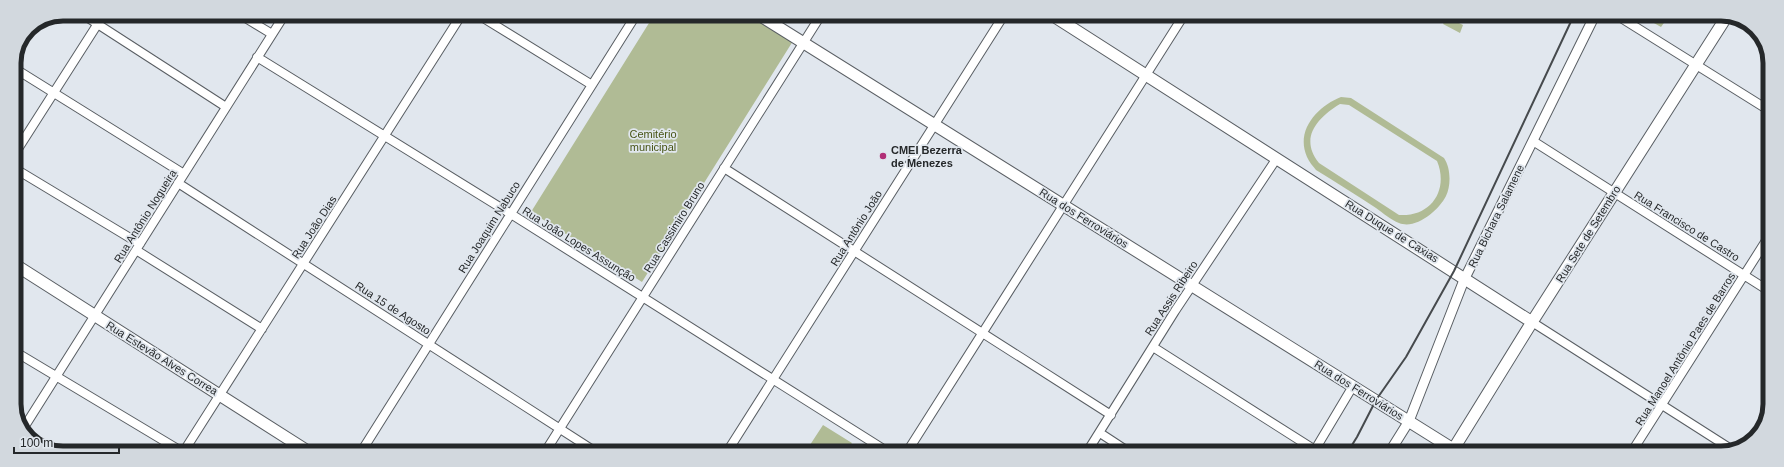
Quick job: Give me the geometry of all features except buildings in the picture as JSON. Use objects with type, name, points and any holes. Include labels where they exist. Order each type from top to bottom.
[{"type":"main road","name":"Rua dos Ferroviários","points":[[769,21],[1409,421]]},
{"type":"main road","name":"Rua Duque de Caxias","points":[[1062,21],[1454,271],[1464,280],[1532,322]]},
{"type":"main road","name":"Rua Sete de Setembro","points":[[1458,446],[1532,322],[1724,21]]},
{"type":"main road","name":"Rua Estevão Alves Correa","points":[[21,268],[300,446]]},
{"type":"main road","points":[[1409,421],[1445,446]]},
{"type":"street","points":[[92,21],[226,107]]},
{"type":"street","points":[[21,144],[99,21]]},
{"type":"street","points":[[251,21],[272,34]]},
{"type":"street","name":"Rua Antônio Nogueira","points":[[26,424],[280,21]]},
{"type":"street","name":"Rua João Dias","points":[[188,446],[458,21]]},
{"type":"street","points":[[488,21],[592,86]]},
{"type":"street","name":"Rua Joaquim Nabuco","points":[[365,446],[632,21]]},
{"type":"street","name":"Rua Cassimiro Bruno","points":[[549,446],[817,21]]},
{"type":"street","name":"Rua Antônio João","points":[[731,446],[1000,21]]},
{"type":"street","points":[[911,446],[1180,21]]},
{"type":"street","name":"Rua Bichara Salamene","points":[[1394,446],[1409,421],[1464,280],[1593,21]]},
{"type":"street","points":[[1626,21],[1763,107]]},
{"type":"street","name":"Rua João Lopes Assunção","points":[[257,57],[511,214],[878,446]]},
{"type":"street","points":[[21,72],[184,174]]},
{"type":"street","name":"Rua Francisco de Castro","points":[[1533,141],[1763,287]]},
{"type":"street","name":"Rua Assis Ribeiro","points":[[1092,446],[1192,285],[1276,158]]},
{"type":"street","points":[[724,168],[1111,415]]},
{"type":"street","points":[[21,172],[262,328]]},
{"type":"street","name":"Rua 15 de Agosto","points":[[178,183],[587,446]]},
{"type":"street","name":"Rua Manoel Antônio Paes de Barros","points":[[1636,446],[1763,245]]},
{"type":"street","name":"Rua Duque de Caxias","points":[[1532,322],[1725,445]]},
{"type":"street","points":[[1153,347],[1306,446]]},
{"type":"street","points":[[21,354],[171,446]]},
{"type":"street","points":[[1317,446],[1353,386]]},
{"type":"street","points":[[1100,434],[1119,446]]},
{"type":"green space","name":"Cemitério municipal","points":[[650,21],[760,21],[793,41],[642,282],[531,212]]},
{"type":"green space","points":[[1445,21],[1455,21],[1463,25],[1460,33],[1443,24]]},
{"type":"green space","points":[[1650,21],[1665,21],[1661,27]]},
{"type":"green space","points":[[1341,97],[1351,98],[1444,158],[1450,177],[1448,192],[1433,213],[1413,224],[1399,223],[1316,170],[1307,157],[1304,147],[1306,129],[1317,113],[1332,101]],"holes":[[[1340,104],[1349,105],[1437,161],[1441,182],[1439,191],[1434,200],[1428,206],[1420,211],[1399,215],[1319,163],[1313,154],[1311,145],[1313,129],[1324,116]]]},
{"type":"green space","points":[[823,425],[852,443],[850,446],[809,446]]},
{"type":"railway","points":[[1351,446],[1376,400],[1406,357],[1454,271],[1571,21]]},
{"type":"place","name":"CMEI Bezerra de Menezes","points":[[883,156]]}]
